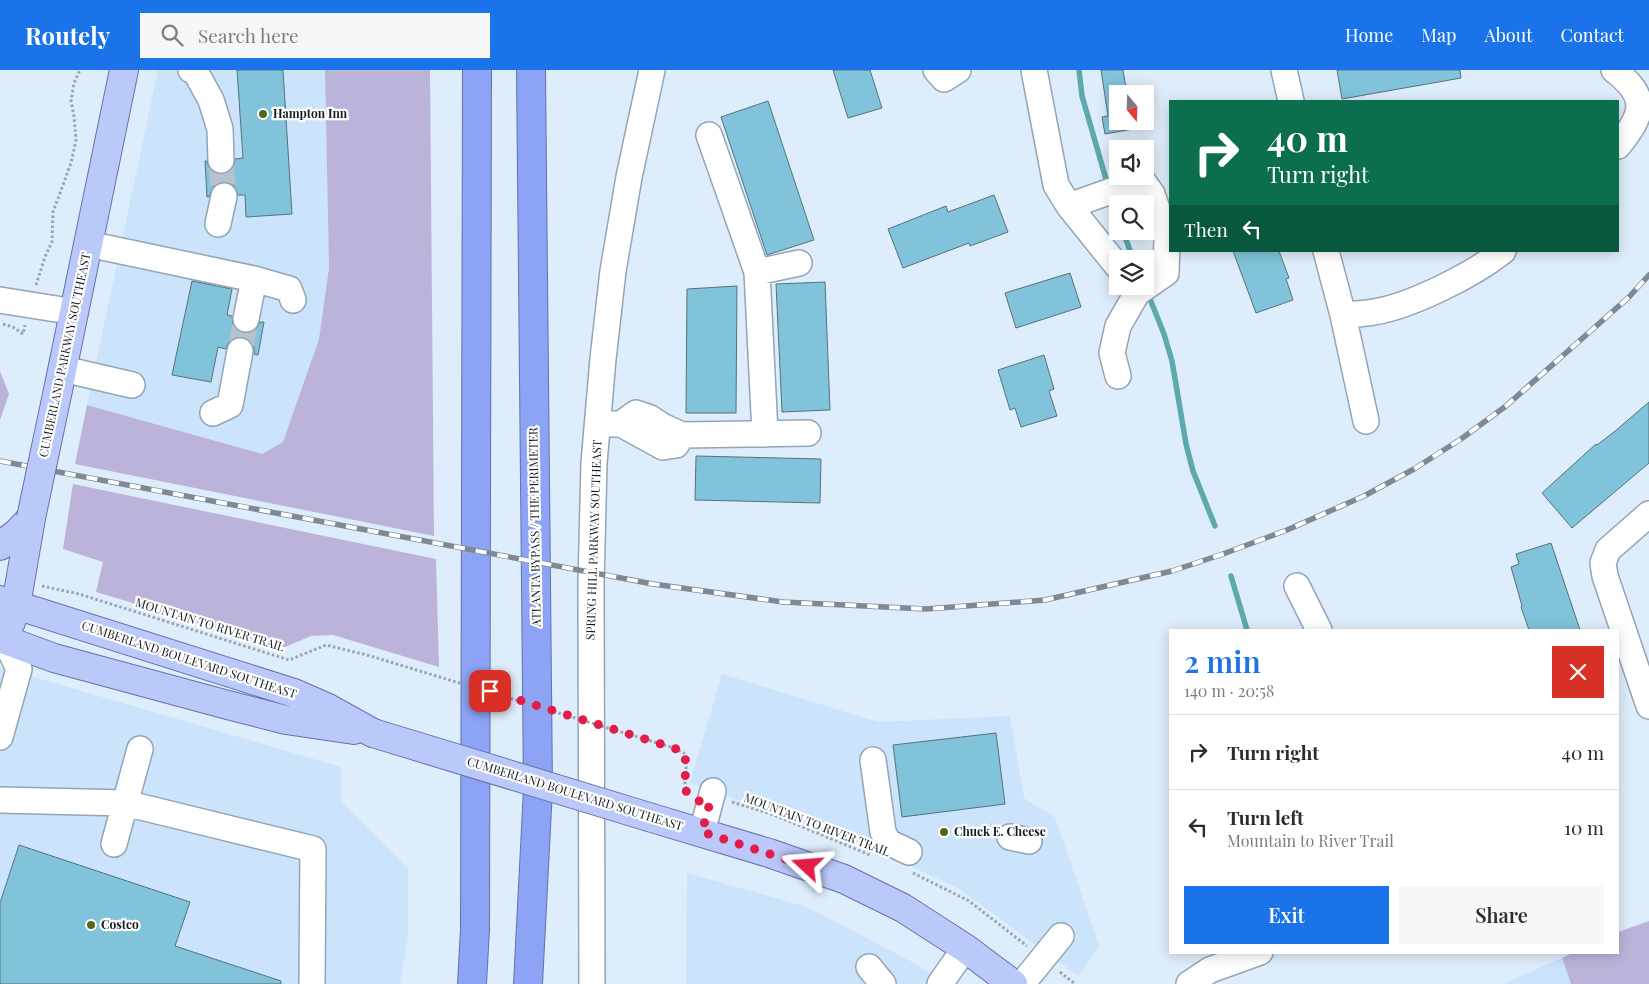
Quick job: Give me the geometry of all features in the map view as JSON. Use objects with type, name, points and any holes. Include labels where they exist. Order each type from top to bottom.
[{"type":"highway","points":[[472,984],[475,929],[476,70]]},
{"type":"highway","name":"ATLANTA BYPASS / THE PERIMETER","points":[[528,984],[538,789],[530,70]]},
{"type":"main road","name":"CUMBERLAND PARKWAY SOUTHEAST","points":[[2,641],[8,603],[31,518],[61,380],[124,70]]},
{"type":"main road","points":[[0,546],[17,533],[31,518]]},
{"type":"main road","name":"CUMBERLAND BOULEVARD SOUTHEAST","points":[[8,603],[294,693],[326,707],[373,733]]},
{"type":"main road","name":"CUMBERLAND BOULEVARD SOUTHEAST","points":[[2,641],[54,658],[277,717],[373,733],[702,832],[844,880],[902,908],[965,948],[1013,984]]},
{"type":"street","points":[[191,70],[195,71],[211,100],[220,129],[221,160]]},
{"type":"street","name":"SPRING HILL PARKWAY SOUTHEAST","points":[[592,984],[591,584],[594,463],[610,424],[603,359],[613,271],[629,177],[652,70]]},
{"type":"street","points":[[936,70],[944,80],[958,70]]},
{"type":"street","points":[[1034,70],[1056,185],[1069,206],[1109,256]]},
{"type":"street","points":[[1284,70],[1291,100]]},
{"type":"street","points":[[1614,70],[1634,87],[1639,95],[1640,102],[1638,115],[1630,131],[1619,145]]},
{"type":"street","points":[[709,135],[756,272],[766,434]]},
{"type":"street","points":[[1069,206],[1142,180],[1152,194],[1167,238],[1166,273],[1154,280]]},
{"type":"street","points":[[218,224],[224,196]]},
{"type":"street","points":[[88,244],[254,279],[289,289],[293,300]]},
{"type":"street","points":[[1326,252],[1343,315],[1366,421]]},
{"type":"street","points":[[1343,315],[1375,312],[1414,301],[1458,280],[1500,252]]},
{"type":"street","points":[[756,272],[799,263]]},
{"type":"street","points":[[246,319],[254,279]]},
{"type":"street","points":[[1118,376],[1112,353],[1118,326],[1133,295]]},
{"type":"street","points":[[0,300],[75,312]]},
{"type":"street","points":[[213,413],[230,405],[240,352]]},
{"type":"street","points":[[61,380],[132,385]]},
{"type":"street","points":[[610,424],[636,413],[650,418],[682,435],[808,433]]},
{"type":"street","points":[[1649,514],[1608,550],[1603,563],[1605,576],[1649,706]]},
{"type":"street","points":[[1297,586],[1318,629]]},
{"type":"street","points":[[0,737],[19,669],[2,641]]},
{"type":"street","points":[[114,844],[140,749]]},
{"type":"street","points":[[873,760],[883,832],[888,842],[910,862]]},
{"type":"street","points":[[702,832],[712,796]]},
{"type":"street","points":[[0,800],[125,803],[313,849],[312,984]]},
{"type":"street","points":[[1022,984],[1061,936]]},
{"type":"street","points":[[940,984],[965,948]]},
{"type":"street","points":[[1189,984],[1210,961],[1249,954]]},
{"type":"path","points":[[39,273],[52,242],[54,212],[71,163],[76,140],[71,101],[74,83],[80,70]]},
{"type":"path","points":[[0,324],[13,327],[23,334],[24,331]]},
{"type":"path","name":"MOUNTAIN TO RIVER TRAIL","points":[[74,593],[289,660],[326,645],[367,654],[674,748],[684,753],[687,768],[684,781],[686,791],[699,801],[712,796],[733,802],[774,815],[876,857]]},
{"type":"path","points":[[910,862],[969,901],[1075,984]]},
{"type":"shaded area","points":[[158,70],[325,70],[329,268],[319,339],[283,442],[262,454],[87,405]]},
{"type":"shaded area","points":[[325,70],[430,70],[434,536],[75,464],[87,405],[262,454],[283,442],[319,339],[329,268]]},
{"type":"shaded area","points":[[0,371],[9,394],[0,420]]},
{"type":"shaded area","points":[[73,484],[436,559],[439,667],[333,635],[311,636],[283,648],[96,592],[103,562],[63,549]]},
{"type":"shaded area","points":[[0,667],[341,767],[341,801],[408,869],[408,936],[400,984],[0,984]]},
{"type":"shaded area","name":"Chuck E. Cheese","points":[[722,674],[878,722],[1010,716],[1024,798],[1055,817],[1099,946],[1078,976],[961,890],[871,847],[690,783]]},
{"type":"shaded area","points":[[687,873],[807,907],[916,964],[945,984],[686,984]]},
{"type":"shaded area","points":[[1649,921],[1649,984],[1571,984],[1562,958],[1570,954],[1619,954],[1619,932]]},
{"type":"shaded area","points":[[1562,958],[1571,984],[1503,984]]},
{"type":"building","name":"Hampton Inn","points":[[237,70],[283,70],[292,214],[246,217],[245,195],[238,195],[234,186],[227,182],[214,186],[209,197],[207,197],[205,161],[207,161],[209,167],[214,172],[222,174],[229,172],[233,167],[235,159],[243,158]]},
{"type":"building","points":[[833,70],[870,70],[882,108],[848,118]]},
{"type":"building","points":[[1101,70],[1123,70],[1126,85],[1109,85],[1109,130],[1127,130],[1105,134],[1102,117],[1108,116]]},
{"type":"building","points":[[1337,70],[1460,70],[1461,78],[1342,99]]},
{"type":"building","points":[[768,101],[814,240],[767,255],[721,117]]},
{"type":"building","points":[[994,195],[1008,232],[970,246],[969,243],[903,268],[888,229],[946,206],[948,212]]},
{"type":"building","points":[[1233,252],[1279,252],[1289,278],[1286,279],[1293,300],[1256,313]]},
{"type":"building","points":[[1070,273],[1081,307],[1016,328],[1005,293]]},
{"type":"building","points":[[192,281],[232,289],[227,315],[232,316],[233,324],[237,330],[243,333],[250,333],[256,329],[260,322],[264,322],[258,355],[254,354],[254,347],[250,340],[243,337],[235,338],[229,342],[226,349],[218,347],[211,382],[172,375]]},
{"type":"building","points":[[825,282],[830,410],[782,412],[776,284]]},
{"type":"building","points":[[737,286],[736,413],[686,413],[687,289]]},
{"type":"building","points":[[1044,355],[1054,389],[1049,391],[1057,416],[1021,427],[1015,408],[1010,410],[998,370]]},
{"type":"building","points":[[1649,402],[1649,463],[1572,528],[1542,493],[1596,444],[1614,432]]},
{"type":"building","points":[[696,456],[821,459],[820,503],[695,500]]},
{"type":"building","points":[[1551,543],[1580,629],[1529,629],[1511,567],[1519,564],[1516,554]]},
{"type":"building","points":[[996,733],[1005,804],[902,817],[893,745]]},
{"type":"building","name":"Costco","points":[[19,845],[190,902],[175,946],[281,981],[281,984],[0,984],[0,903]]},
{"type":"waterway","points":[[1079,70],[1082,96],[1108,186]]},
{"type":"waterway","points":[[1126,240],[1130,250]]},
{"type":"waterway","points":[[1148,295],[1164,334],[1172,361],[1186,444],[1193,471],[1215,526]]},
{"type":"waterway","points":[[1231,576],[1247,629]]},
{"type":"tunnel","points":[[221,160],[224,196]]},
{"type":"tunnel","points":[[240,351],[246,319]]},
{"type":"railway","points":[[0,461],[653,584],[783,602],[926,609],[1045,600],[1172,571],[1287,530],[1364,496],[1414,469],[1461,439],[1506,406],[1629,297],[1649,275]]},
{"type":"place","name":"Hampton Inn","points":[[263,114]]},
{"type":"place","name":"Chuck E. Cheese","points":[[944,832]]},
{"type":"place","name":"Costco","points":[[91,925]]},
{"type":"route","points":[[490,691],[674,748],[684,753],[687,768],[684,781],[686,791],[699,801],[710,802],[702,832],[807,866]]}]
